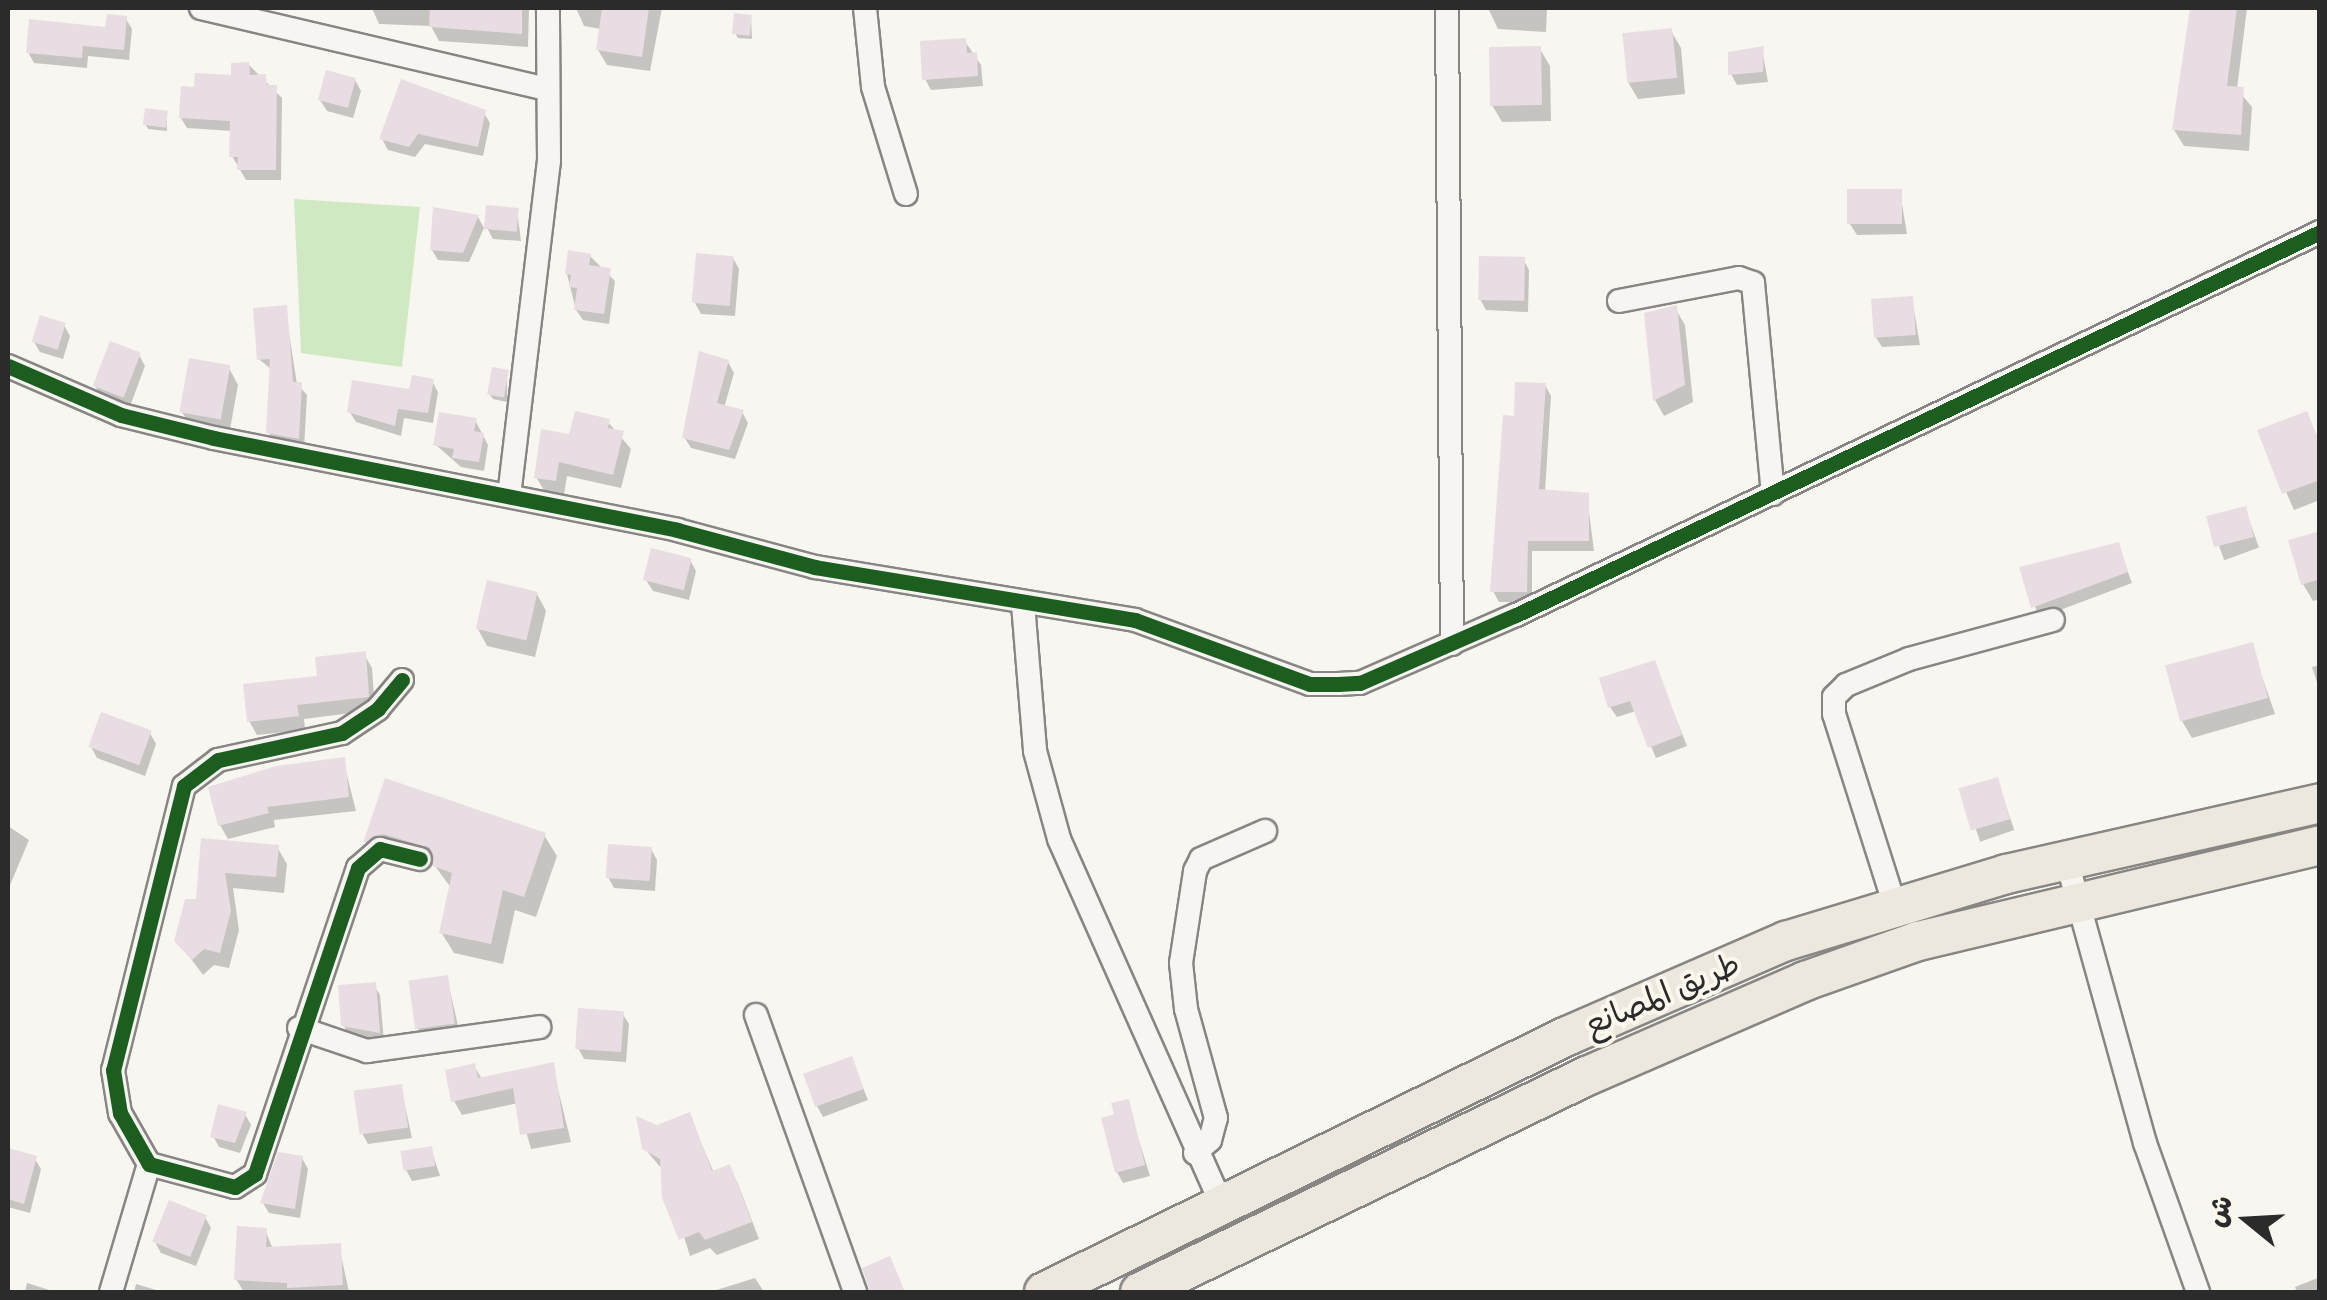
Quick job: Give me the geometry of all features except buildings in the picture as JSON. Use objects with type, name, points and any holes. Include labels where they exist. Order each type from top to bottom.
[{"type":"main road","name":"طريق المصانع","points":[[1044,1292],[1567,1036],[1786,940],[1894,903],[2066,858],[2320,803]]},
{"type":"main road","name":"طريق المصانع","points":[[1140,1292],[1188,1283],[1587,1076],[1805,981],[1918,942],[2074,901],[2320,846]]},
{"type":"street","points":[[201,8],[547,89]]},
{"type":"street","points":[[509,496],[549,161],[548,8]]},
{"type":"street","points":[[865,8],[874,88],[906,194]]},
{"type":"street","points":[[1446,8],[1452,644]]},
{"type":"street","points":[[8,366],[121,415],[380,475],[677,530],[815,566],[1168,629],[1310,684],[1360,683],[1773,494],[2320,232]]},
{"type":"street","points":[[1619,301],[1739,278],[1753,283],[1773,494]]},
{"type":"street","points":[[1023,604],[1035,751],[1060,838],[1195,1153],[1223,1207]]},
{"type":"street","points":[[1894,903],[1834,714],[1834,698],[1846,685],[1909,658],[2053,620]]},
{"type":"street","points":[[111,1292],[149,1164],[120,1113],[112,1070],[184,786],[218,760],[342,734],[378,709],[402,680]]},
{"type":"street","points":[[1195,1153],[1210,1140],[1216,1118],[1186,1009],[1182,963],[1194,870],[1201,859],[1265,831]]},
{"type":"street","points":[[149,1164],[245,1185],[256,1174],[299,1028],[366,855],[380,849],[420,859]]},
{"type":"street","points":[[2066,858],[2074,901],[2145,1144],[2198,1292]]},
{"type":"street","points":[[756,1015],[855,1292]]},
{"type":"street","points":[[299,1028],[367,1050],[539,1027]]},
{"type":"green space","points":[[294,199],[420,207],[402,367],[301,353]]},
{"type":"cycle path","points":[[8,366],[121,415],[214,438],[677,530],[815,567],[1135,620],[1310,684],[1360,683],[1516,615],[2320,232]]},
{"type":"cycle path","points":[[402,680],[378,709],[342,733],[218,760],[184,786],[113,1070],[120,1113],[149,1164],[235,1187],[255,1174],[358,868],[380,849],[420,859]]}]
